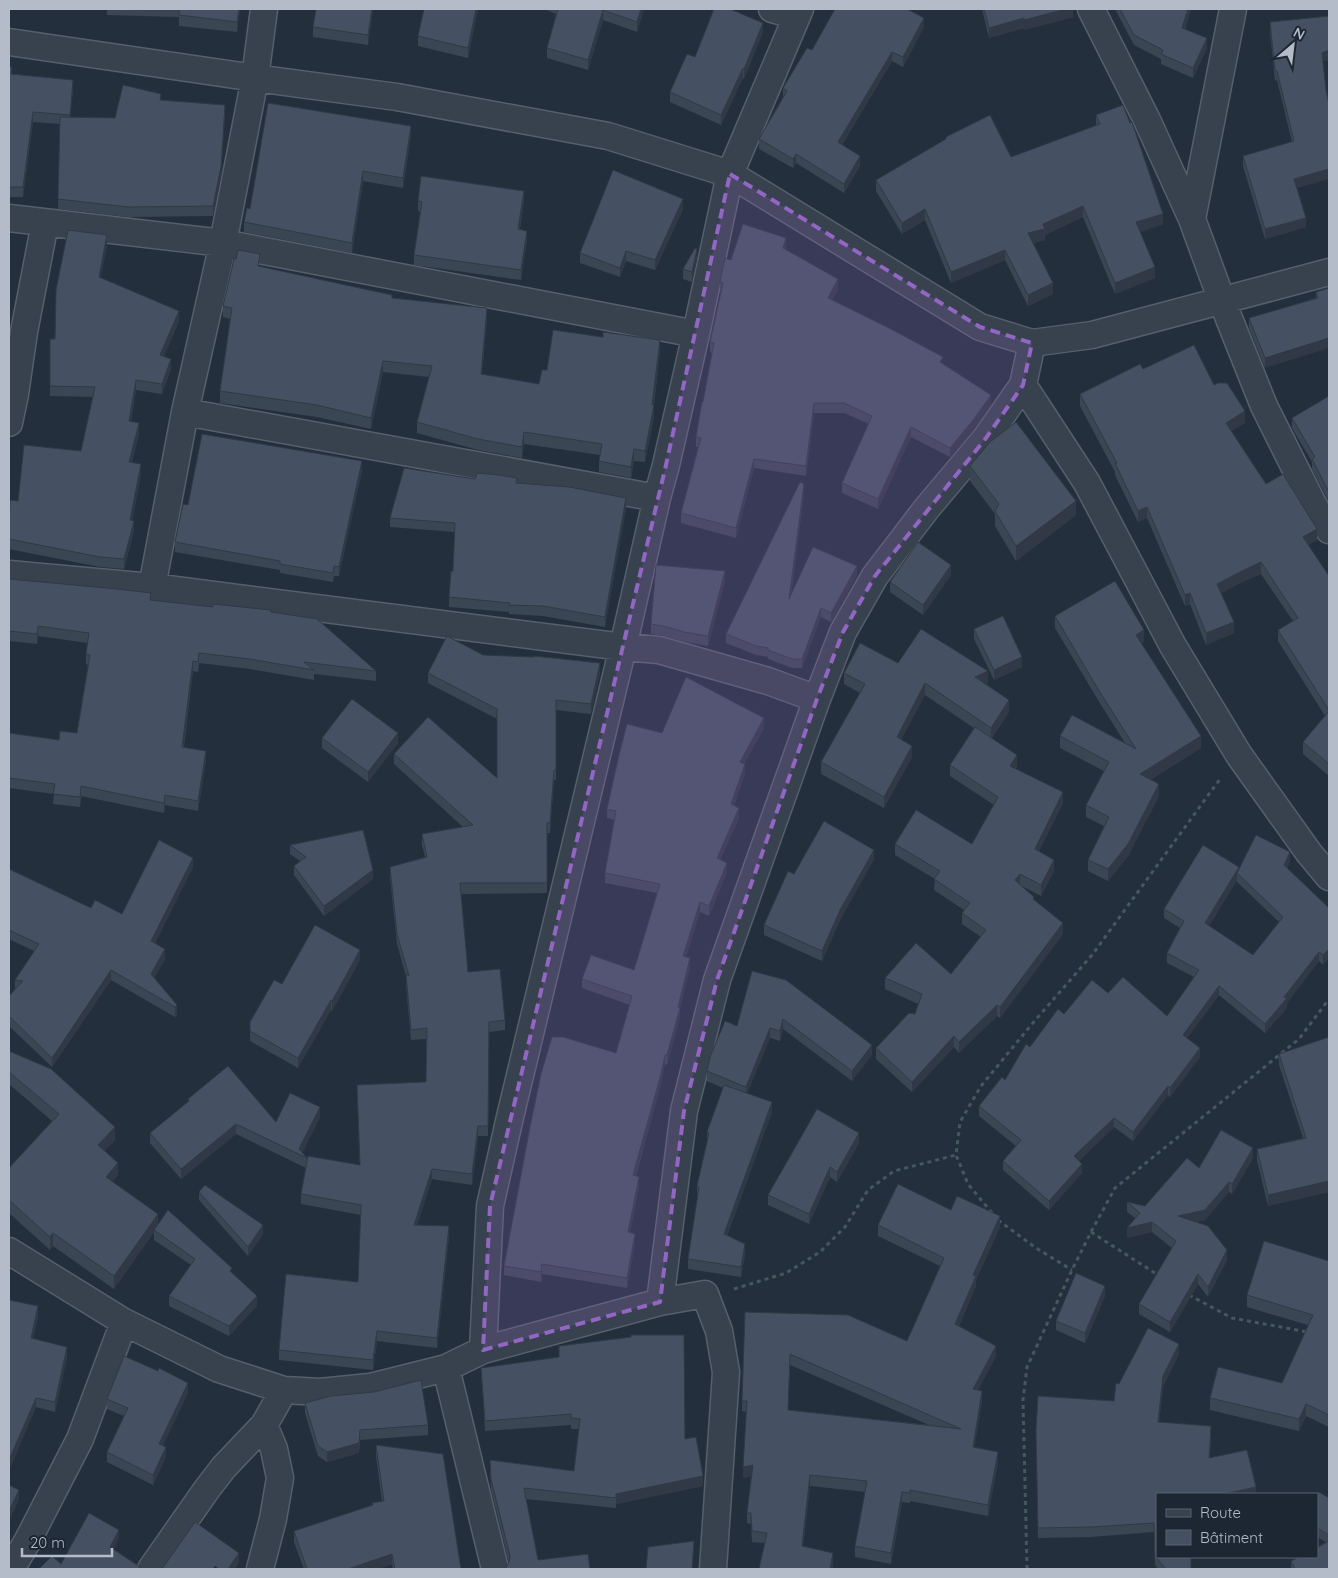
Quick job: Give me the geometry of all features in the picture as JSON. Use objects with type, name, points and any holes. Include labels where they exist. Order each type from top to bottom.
[{"type":"street","points":[[152,587],[185,412],[223,244],[255,78],[264,9]]},
{"type":"street","points":[[483,1350],[490,1206],[666,465],[730,174],[798,12],[772,9]]},
{"type":"street","points":[[1091,9],[1147,120],[1192,219],[1264,406],[1314,506],[1329,530]]},
{"type":"street","points":[[1192,219],[1233,9]]},
{"type":"street","points":[[9,42],[397,97],[608,136],[730,174],[980,328],[1032,343],[1092,335],[1329,272]]},
{"type":"street","points":[[9,218],[223,244],[696,334]]},
{"type":"street","points":[[9,419],[45,223]]},
{"type":"street","points":[[660,1302],[684,1111],[717,980],[816,699],[843,632],[875,576],[927,508],[986,438],[1023,386],[1032,343]]},
{"type":"street","points":[[1023,386],[1087,483],[1173,646],[1239,755],[1308,853],[1329,877]]},
{"type":"street","points":[[185,412],[657,498]]},
{"type":"street","points":[[9,574],[152,587],[659,650],[759,679],[816,699]]},
{"type":"street","points":[[9,1251],[124,1322],[219,1369],[284,1390],[320,1392],[370,1387],[446,1368],[483,1350],[660,1302],[705,1294],[719,1331],[726,1372],[713,1569]]},
{"type":"street","points":[[10,1569],[27,1542],[80,1439],[124,1322]]},
{"type":"street","points":[[446,1368],[495,1569]]},
{"type":"street","points":[[151,1569],[224,1467],[264,1425],[284,1390]]},
{"type":"street","points":[[260,1569],[273,1519],[280,1478],[274,1449],[264,1425]]},
{"type":"path","points":[[1072,1270],[1036,1248],[995,1217],[968,1184],[956,1155],[960,1122],[981,1086],[1092,955],[1239,755]]},
{"type":"path","points":[[1027,1569],[1023,1400],[1027,1367],[1091,1232],[1115,1188],[1299,1039],[1329,999]]},
{"type":"path","points":[[705,1294],[734,1289],[786,1273],[820,1252],[845,1227],[868,1190],[894,1171],[956,1155]]},
{"type":"path","points":[[1091,1232],[1159,1276]]},
{"type":"path","points":[[1181,1290],[1232,1318],[1315,1334]]},
{"type":"highlighted area","points":[[730,174],[980,327],[1032,343],[1023,385],[986,438],[875,576],[843,632],[817,699],[717,980],[684,1111],[660,1302],[483,1350],[490,1206],[666,465]]},
{"type":"building","points":[[179,9],[239,9],[237,22],[179,15]]},
{"type":"building","points":[[316,9],[372,9],[368,35],[313,27]]},
{"type":"building","points":[[424,9],[476,9],[468,48],[418,36]]},
{"type":"building","points":[[558,9],[641,9],[637,22],[603,10],[588,60],[547,48]]},
{"type":"building","points":[[714,9],[730,9],[763,23],[744,69],[721,115],[670,92],[687,54],[695,57]]},
{"type":"building","points":[[835,9],[907,9],[924,18],[903,57],[892,52],[838,142],[860,156],[844,184],[796,154],[793,159],[759,139],[787,91],[783,88],[807,48],[812,50]]},
{"type":"building","points":[[984,9],[1066,9],[989,28]]},
{"type":"building","points":[[1120,9],[1188,9],[1182,28],[1207,38],[1193,68],[1161,54],[1163,50],[1134,35]]},
{"type":"building","points":[[1329,16],[1329,50],[1322,53],[1329,104],[1329,169],[1294,179],[1306,218],[1265,229],[1243,156],[1294,141],[1277,71],[1275,71],[1270,22]]},
{"type":"building","points":[[9,67],[12,67],[11,74],[73,80],[70,115],[33,112],[23,187],[9,187]]},
{"type":"building","points":[[123,85],[161,94],[160,100],[225,105],[221,167],[213,206],[128,207],[58,199],[60,117],[115,118]]},
{"type":"building","points":[[268,103],[411,126],[403,178],[363,171],[352,243],[244,222],[247,208],[250,209]]},
{"type":"building","points":[[1123,105],[1130,123],[1132,122],[1163,214],[1136,222],[1155,267],[1115,283],[1083,206],[1043,224],[1045,229],[1028,233],[1053,283],[1028,295],[1005,250],[951,272],[925,209],[902,223],[876,180],[946,139],[946,137],[990,115],[1011,157],[1100,124],[1096,115]]},
{"type":"building","points":[[613,170],[683,199],[655,260],[626,251],[620,268],[580,253]]},
{"type":"building","points":[[421,176],[524,191],[518,229],[527,231],[521,270],[414,255],[422,202],[418,201]]},
{"type":"building","points":[[743,224],[786,238],[783,248],[838,279],[828,298],[943,357],[940,362],[991,395],[950,448],[911,427],[878,499],[842,483],[872,416],[844,403],[814,403],[806,466],[754,459],[736,528],[681,513],[701,438],[696,437],[714,343],[710,342],[723,283],[720,282],[725,258],[731,260]]},
{"type":"building","points":[[68,230],[107,235],[99,277],[179,311],[160,355],[171,359],[162,384],[136,380],[129,421],[139,423],[129,462],[141,464],[130,520],[134,521],[124,559],[100,557],[9,539],[10,500],[18,501],[24,445],[81,451],[95,387],[50,386],[50,339],[55,339],[56,290]]},
{"type":"building","points":[[695,248],[697,249],[692,272],[683,269]]},
{"type":"building","points":[[238,250],[260,254],[258,266],[392,295],[392,298],[487,308],[481,374],[539,384],[542,370],[547,370],[553,330],[603,337],[603,332],[660,340],[652,405],[654,405],[645,451],[634,449],[631,467],[599,461],[602,444],[524,432],[522,447],[478,439],[417,422],[432,366],[383,361],[371,418],[317,405],[220,391],[232,308],[223,306],[234,259],[236,259]]},
{"type":"building","points":[[1329,288],[1329,338],[1265,358],[1249,318],[1318,298],[1316,292]]},
{"type":"building","points":[[1194,345],[1214,385],[1227,383],[1245,411],[1226,423],[1266,484],[1283,474],[1317,529],[1303,537],[1329,576],[1329,710],[1278,630],[1298,618],[1261,562],[1217,584],[1234,622],[1206,633],[1190,593],[1185,595],[1147,507],[1138,511],[1115,463],[1117,463],[1080,394],[1140,364],[1143,369]]},
{"type":"building","points":[[1329,396],[1329,492],[1312,459],[1315,457],[1292,418]]},
{"type":"building","points":[[1016,422],[1076,501],[1016,546],[995,511],[999,504],[970,466],[990,442]]},
{"type":"building","points":[[202,434],[362,461],[339,567],[334,566],[333,573],[280,564],[280,561],[175,542],[183,504],[188,505]]},
{"type":"building","points":[[404,468],[475,479],[477,473],[499,475],[517,478],[516,483],[569,487],[626,498],[605,617],[543,606],[509,605],[510,603],[449,597],[451,571],[453,571],[455,523],[390,518]]},
{"type":"building","points":[[800,482],[804,484],[789,599],[813,547],[857,566],[831,613],[821,608],[802,659],[792,659],[768,650],[768,648],[756,646],[726,634]]},
{"type":"building","points":[[918,542],[951,565],[923,605],[890,582]]},
{"type":"building","points":[[656,565],[725,571],[708,636],[651,624]]},
{"type":"building","points":[[9,579],[151,593],[150,600],[213,607],[213,604],[271,610],[271,612],[317,619],[376,671],[304,662],[314,670],[250,659],[199,653],[198,662],[193,661],[182,747],[206,751],[198,801],[165,795],[164,803],[81,786],[80,797],[53,794],[55,784],[9,778],[9,733],[59,740],[60,731],[77,733],[90,655],[86,654],[89,633],[38,626],[37,634],[9,631]]},
{"type":"building","points":[[1115,581],[1144,630],[1136,635],[1201,736],[1140,774],[1159,784],[1128,844],[1108,869],[1088,860],[1109,817],[1086,805],[1109,762],[1060,736],[1072,715],[1136,749],[1055,616]]},
{"type":"building","points":[[1003,616],[1022,657],[994,670],[974,629]]},
{"type":"building","points":[[921,629],[988,671],[975,677],[1009,700],[991,728],[925,683],[897,737],[912,746],[884,797],[821,762],[865,684],[844,673],[860,643],[898,663]]},
{"type":"building","points":[[447,636],[483,655],[534,656],[600,663],[591,704],[556,700],[556,770],[554,770],[550,823],[547,823],[547,883],[460,883],[468,972],[500,969],[505,1020],[489,1022],[488,1126],[478,1126],[472,1174],[432,1169],[414,1225],[449,1226],[437,1338],[377,1331],[373,1360],[279,1350],[286,1274],[358,1282],[361,1205],[301,1194],[308,1156],[360,1165],[357,1085],[426,1082],[427,1028],[411,1030],[406,974],[409,976],[397,934],[390,867],[427,857],[422,834],[473,825],[394,754],[428,717],[497,778],[497,709],[428,673]]},
{"type":"building","points":[[686,677],[764,718],[740,762],[745,764],[731,804],[739,808],[717,858],[727,863],[709,906],[700,902],[683,956],[690,958],[678,1007],[680,1008],[667,1055],[665,1055],[633,1175],[639,1177],[628,1232],[635,1234],[627,1278],[542,1264],[541,1272],[504,1266],[541,1074],[552,1037],[563,1037],[616,1053],[632,996],[582,979],[591,955],[634,970],[660,884],[605,873],[616,811],[607,809],[627,724],[662,733]]},
{"type":"building","points":[[352,699],[398,733],[368,772],[322,738]]},
{"type":"building","points":[[1329,711],[1329,764],[1303,742]]},
{"type":"building","points":[[975,727],[1017,755],[1010,766],[1063,792],[1035,849],[1054,860],[1041,885],[1020,874],[1015,880],[1034,897],[1033,899],[1063,923],[1000,1007],[997,1005],[959,1042],[954,1036],[912,1082],[876,1048],[909,1013],[915,1014],[922,994],[885,978],[916,943],[951,974],[986,930],[962,913],[970,903],[934,879],[940,871],[895,844],[916,810],[972,844],[998,797],[950,765]]},
{"type":"building","points":[[824,821],[874,850],[840,910],[822,951],[764,925],[788,871],[794,874]]},
{"type":"building","points":[[363,830],[373,870],[324,906],[294,866],[306,857],[290,845]]},
{"type":"building","points":[[1256,835],[1290,852],[1284,865],[1329,908],[1329,949],[1323,955],[1319,952],[1284,997],[1287,998],[1265,1024],[1219,986],[1183,1035],[1200,1048],[1170,1088],[1168,1086],[1133,1132],[1114,1118],[1074,1156],[1082,1164],[1049,1201],[1003,1161],[1021,1140],[979,1106],[1002,1077],[1005,1080],[1026,1044],[1030,1047],[1058,1009],[1064,1014],[1092,980],[1108,993],[1123,977],[1167,1016],[1199,970],[1167,953],[1184,921],[1164,909],[1203,845],[1239,867],[1205,923],[1253,955],[1283,917],[1237,873]]},
{"type":"building","points":[[159,840],[193,858],[151,941],[165,949],[151,974],[177,1005],[175,1007],[111,970],[52,1058],[9,1016],[9,996],[23,981],[15,980],[39,944],[9,930],[9,869],[91,908],[95,900],[122,914]]},
{"type":"building","points":[[315,925],[360,950],[298,1058],[250,1031],[250,1022],[274,980],[282,984]]},
{"type":"building","points":[[752,971],[786,980],[872,1045],[852,1071],[783,1019],[780,1031],[770,1028],[746,1087],[707,1071],[710,1057],[725,1021],[737,1026]]},
{"type":"building","points":[[1329,1037],[1329,1181],[1268,1195],[1257,1149],[1306,1138],[1279,1054]]},
{"type":"building","points":[[9,1051],[51,1069],[115,1127],[98,1145],[118,1163],[106,1177],[158,1214],[114,1276],[53,1233],[50,1237],[9,1200],[9,1168],[59,1114],[9,1072]]},
{"type":"building","points":[[228,1066],[276,1122],[290,1093],[320,1107],[299,1149],[307,1158],[236,1124],[181,1169],[150,1133]]},
{"type":"building","points":[[724,1085],[772,1102],[724,1234],[745,1244],[741,1267],[688,1259],[699,1187],[697,1186],[709,1133],[707,1132]]},
{"type":"building","points":[[817,1109],[859,1133],[837,1172],[830,1167],[809,1214],[768,1195]]},
{"type":"building","points":[[1221,1130],[1253,1148],[1232,1184],[1229,1182],[1205,1210],[1178,1216],[1208,1226],[1227,1250],[1208,1287],[1198,1274],[1170,1322],[1139,1304],[1176,1241],[1152,1222],[1127,1228],[1140,1213],[1127,1202],[1145,1206],[1187,1158],[1199,1168]]},
{"type":"building","points":[[898,1184],[951,1210],[957,1196],[1000,1216],[973,1275],[976,1276],[955,1324],[996,1346],[973,1389],[982,1391],[973,1447],[998,1452],[988,1505],[910,1490],[910,1493],[902,1492],[891,1553],[855,1546],[867,1481],[810,1475],[802,1546],[833,1553],[830,1569],[759,1569],[767,1533],[752,1531],[751,1513],[747,1513],[753,1465],[743,1467],[747,1401],[742,1401],[745,1312],[848,1315],[907,1341],[944,1258],[878,1225]],"holes":[[[790,1354],[961,1429],[788,1410]]]},
{"type":"building","points":[[205,1185],[263,1225],[248,1247],[199,1192]]},
{"type":"building","points":[[168,1210],[232,1268],[230,1271],[257,1296],[229,1326],[169,1296],[195,1259],[154,1230]]},
{"type":"building","points":[[1264,1241],[1329,1261],[1329,1415],[1306,1404],[1299,1419],[1210,1398],[1218,1367],[1282,1383],[1313,1315],[1247,1295]]},
{"type":"building","points":[[1076,1273],[1105,1286],[1085,1333],[1056,1321]]},
{"type":"building","points":[[9,1300],[38,1306],[31,1338],[67,1347],[55,1402],[36,1398],[9,1460]]},
{"type":"building","points":[[1148,1328],[1179,1344],[1163,1376],[1158,1422],[1211,1426],[1209,1458],[1247,1450],[1256,1487],[1229,1493],[1156,1493],[1156,1557],[1154,1523],[1038,1528],[1036,1430],[1038,1396],[1114,1401],[1116,1383],[1119,1384]]},
{"type":"building","points":[[631,1335],[684,1335],[685,1439],[696,1437],[703,1476],[616,1494],[616,1498],[524,1488],[538,1560],[588,1554],[590,1569],[505,1569],[510,1556],[491,1479],[490,1460],[574,1471],[580,1419],[571,1418],[571,1414],[485,1421],[481,1368],[559,1357],[559,1346],[631,1337]]},
{"type":"building","points":[[124,1356],[158,1371],[159,1368],[188,1383],[159,1444],[166,1447],[153,1475],[107,1452],[128,1408],[107,1399]]},
{"type":"building","points":[[421,1380],[428,1425],[360,1430],[359,1443],[327,1452],[318,1446],[305,1403],[331,1396],[374,1392]]},
{"type":"building","points":[[376,1445],[443,1454],[461,1569],[395,1569],[392,1554],[348,1569],[307,1569],[294,1531],[373,1505],[372,1503],[384,1501]]},
{"type":"building","points":[[9,1485],[19,1490],[9,1511]]},
{"type":"building","points":[[1319,1492],[1329,1498],[1329,1535],[1318,1529]]},
{"type":"building","points":[[89,1513],[119,1530],[110,1547],[141,1569],[39,1569],[52,1556],[61,1564]]},
{"type":"building","points":[[195,1522],[239,1553],[228,1569],[219,1569],[215,1566],[213,1569],[162,1569]]},
{"type":"building","points":[[694,1541],[692,1569],[646,1569],[648,1547]]},
{"type":"building","points":[[1329,1541],[1329,1569],[1295,1569],[1291,1561],[1297,1558],[1318,1558],[1318,1547]]},
{"type":"building","points":[[1157,1558],[1191,1558],[1191,1569],[1166,1569]]}]
